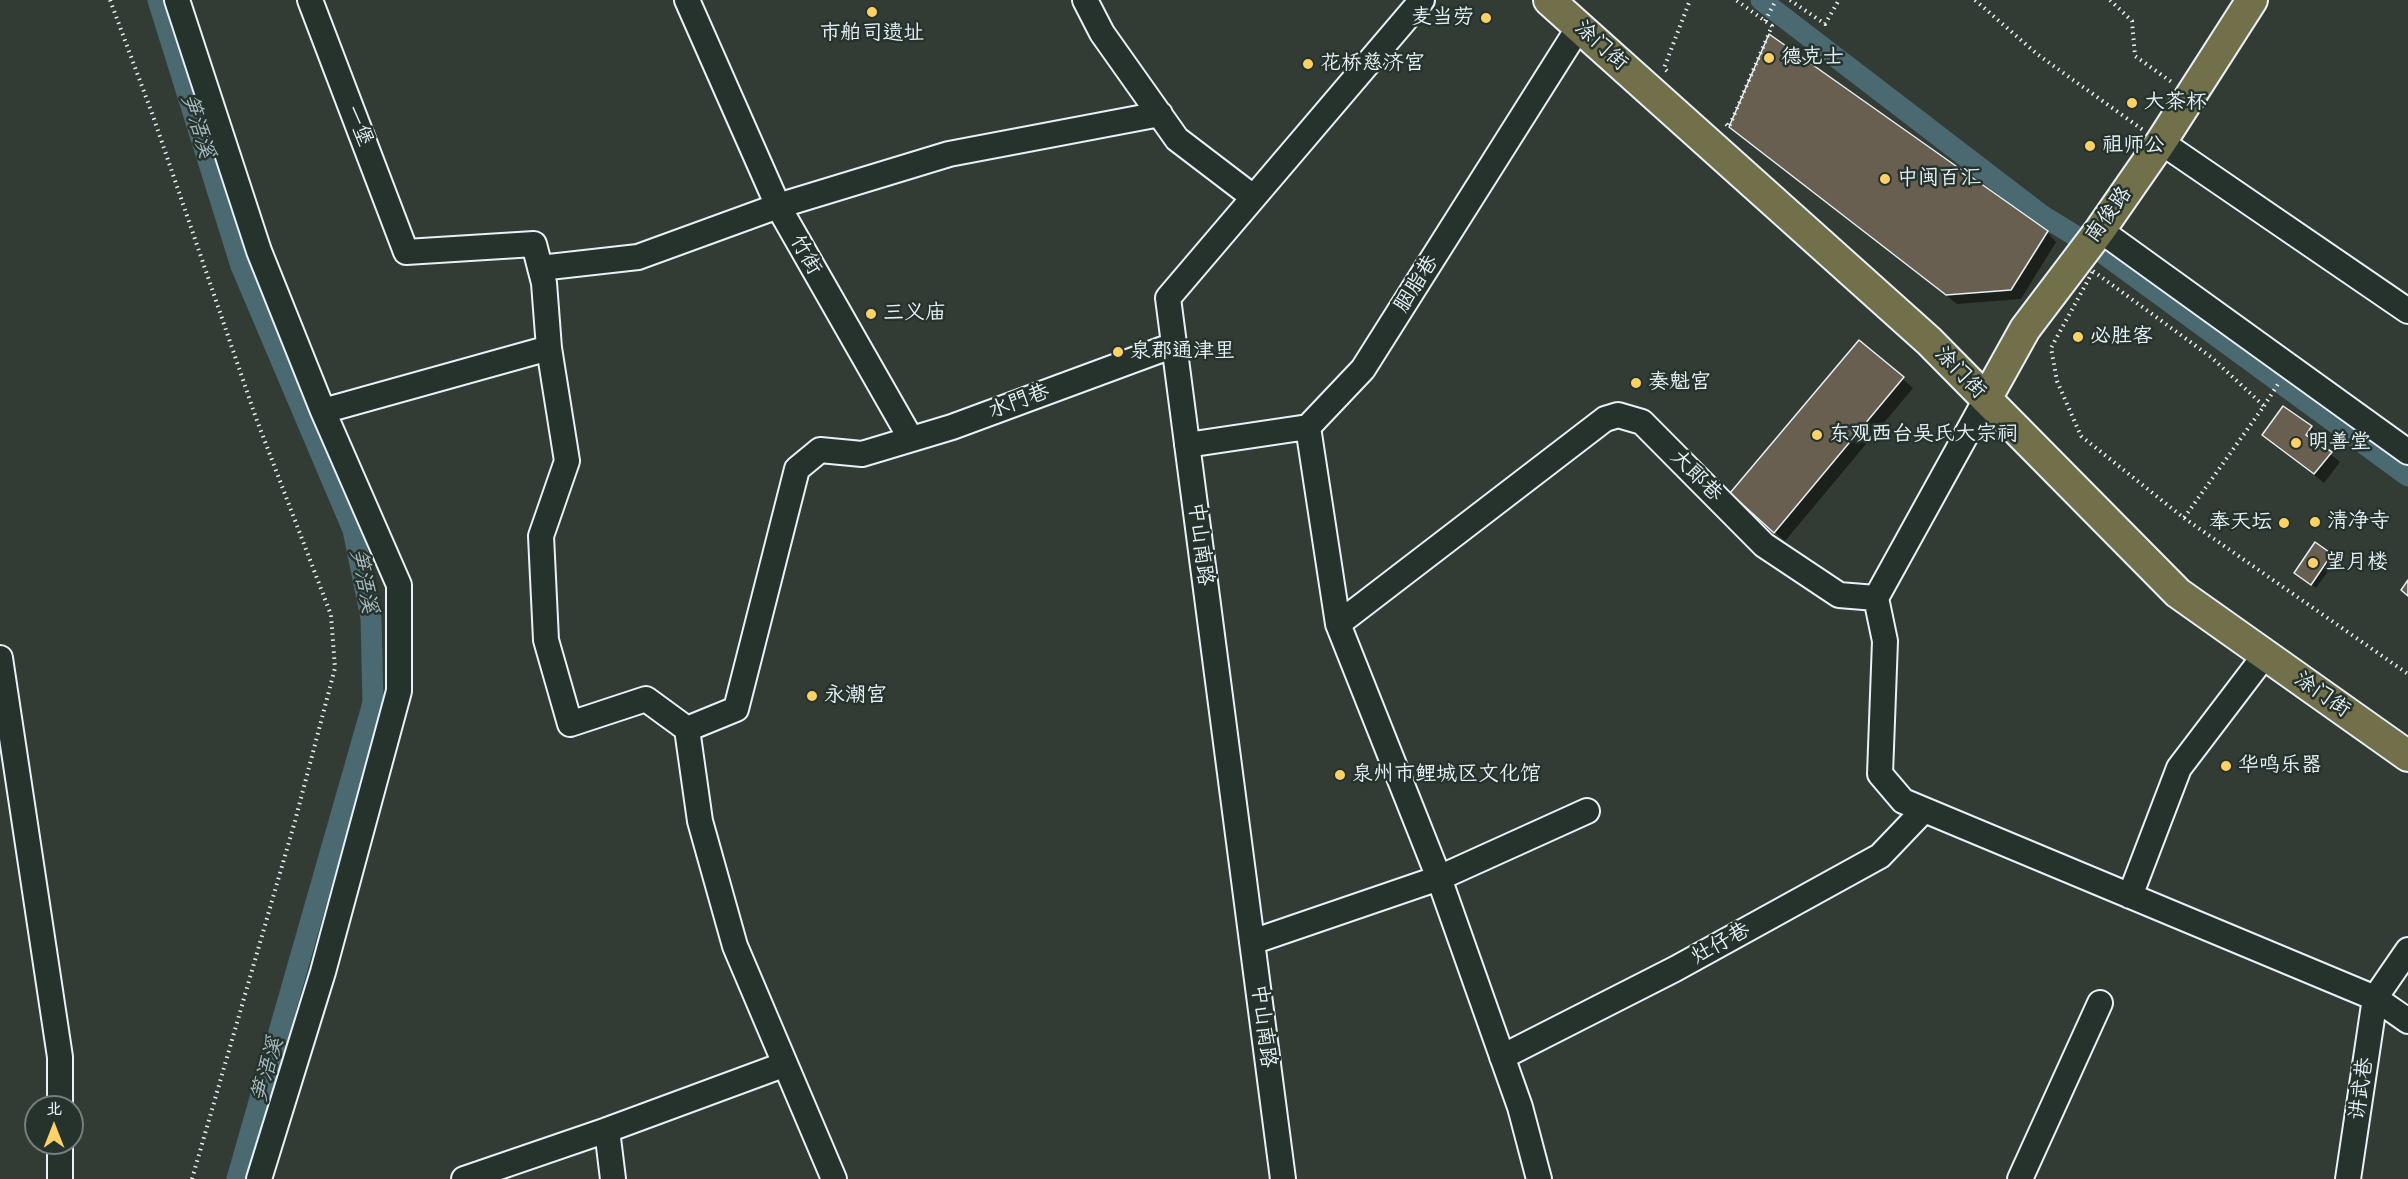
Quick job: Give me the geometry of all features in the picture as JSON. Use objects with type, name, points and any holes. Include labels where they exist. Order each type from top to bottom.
[{"type":"main road","name":"涂门街","points":[[1549,0],[1929,341],[2178,593],[2408,756]]},
{"type":"main road","name":"南俊路","points":[[1986,399],[2025,329],[2100,230],[2161,142],[2252,0]]},
{"type":"street","points":[[177,0],[259,250],[323,411],[399,585],[399,691],[323,972],[259,1179]]},
{"type":"street","name":"一堡","points":[[310,0],[406,252],[534,244],[540,268]]},
{"type":"street","name":"竹街","points":[[687,0],[778,206],[911,439]]},
{"type":"street","points":[[1085,0],[1102,33],[1177,139],[1253,197]]},
{"type":"street","name":"中山南路","points":[[1282,1179],[1168,298],[1422,0]]},
{"type":"street","name":"胭脂巷","points":[[1308,427],[1363,369],[1579,27]]},
{"type":"street","points":[[834,1179],[783,1065],[735,946],[700,821],[687,729],[646,699],[570,724],[546,640],[541,536],[567,462],[549,348],[544,283],[540,268],[638,257],[778,206],[949,154],[1160,114]]},
{"type":"street","points":[[2161,142],[2408,311]]},
{"type":"street","points":[[2100,230],[2408,452]]},
{"type":"street","name":"水門巷","points":[[687,729],[736,710],[798,469],[820,450],[862,454],[952,427],[1174,345]]},
{"type":"street","points":[[323,411],[549,348]]},
{"type":"street","points":[[1986,399],[1876,598],[1885,641],[1880,774],[1903,801],[2375,998],[2408,1021]]},
{"type":"street","name":"大郎巷","points":[[1338,624],[1605,420],[1618,415],[1642,422],[1764,545],[1839,595],[1876,598]]},
{"type":"street","points":[[1187,445],[1308,427],[1338,624],[1439,878],[1520,1107],[1539,1179]]},
{"type":"street","points":[[2130,896],[2179,768],[2265,655]]},
{"type":"street","points":[[0,658],[60,1058],[60,1095]]},
{"type":"street","name":"灶仔巷","points":[[1502,1058],[1675,969],[1880,856],[1924,810]]},
{"type":"street","points":[[1252,942],[1439,878],[1587,811]]},
{"type":"street","points":[[2375,998],[2408,950]]},
{"type":"street","name":"讲武巷","points":[[2348,1179],[2375,998]]},
{"type":"street","points":[[2020,1179],[2100,1003]]},
{"type":"street","points":[[464,1179],[607,1130],[783,1065]]},
{"type":"street","points":[[607,1130],[613,1179]]},
{"type":"street","points":[[60,1155],[60,1179]]},
{"type":"path","points":[[110,0],[153,116],[256,418],[331,615],[335,668],[295,821],[192,1179]]},
{"type":"path","points":[[1672,75],[1664,68],[1690,0]]},
{"type":"path","points":[[1721,120],[1729,127],[1772,26],[1736,0]]},
{"type":"path","points":[[1765,21],[1776,0]]},
{"type":"path","points":[[1790,0],[1825,24],[1839,0]]},
{"type":"path","points":[[1975,0],[2037,54],[2121,117],[2161,142]]},
{"type":"path","points":[[2110,0],[2132,21],[2135,56],[2191,95]]},
{"type":"path","points":[[2184,518],[2264,406],[2211,357],[2093,271],[2051,348],[2057,381],[2080,436],[2184,518],[2408,674]]},
{"type":"building","name":"中闽百汇","points":[[1769,34],[2048,231],[2011,290],[1946,295],[1729,127]]},
{"type":"building","name":"东观西台吴氏大宗祠","points":[[1859,340],[1904,377],[1774,533],[1730,493]]},
{"type":"building","name":"明善堂","points":[[2283,406],[2312,426],[2306,435],[2332,452],[2314,474],[2262,435]]},
{"type":"building","name":"望月楼","points":[[2315,542],[2332,554],[2311,585],[2294,573]]},
{"type":"building","points":[[2408,580],[2408,596],[2401,590]]},
{"type":"waterway","name":"笋浯溪","points":[[158,0],[241,266],[353,530],[371,618],[373,703],[237,1179]]},
{"type":"waterway","points":[[1761,0],[2043,216],[2074,235]]},
{"type":"waterway","points":[[2104,254],[2408,476]]},
{"type":"place","name":"市舶司遗址","points":[[872,12]]},
{"type":"place","name":"麦当劳","points":[[1486,18]]},
{"type":"place","name":"德克士","points":[[1769,58]]},
{"type":"place","name":"花桥慈济宫","points":[[1308,64]]},
{"type":"place","name":"大茶杯","points":[[2132,103]]},
{"type":"place","name":"祖师公","points":[[2090,146]]},
{"type":"place","name":"中闽百汇","points":[[1885,179]]},
{"type":"place","name":"三义庙","points":[[871,314]]},
{"type":"place","name":"必胜客","points":[[2078,337]]},
{"type":"place","name":"泉郡通津里","points":[[1118,352]]},
{"type":"place","name":"奏魁宫","points":[[1636,383]]},
{"type":"place","name":"东观西台吴氏大宗祠","points":[[1817,435]]},
{"type":"place","name":"明善堂","points":[[2296,443]]},
{"type":"place","name":"清净寺","points":[[2315,522]]},
{"type":"place","name":"奉天坛","points":[[2284,523]]},
{"type":"place","name":"望月楼","points":[[2313,563]]},
{"type":"place","name":"永潮宫","points":[[812,696]]},
{"type":"place","name":"华鸣乐器","points":[[2226,766]]},
{"type":"place","name":"泉州市鲤城区文化馆","points":[[1340,775]]}]
